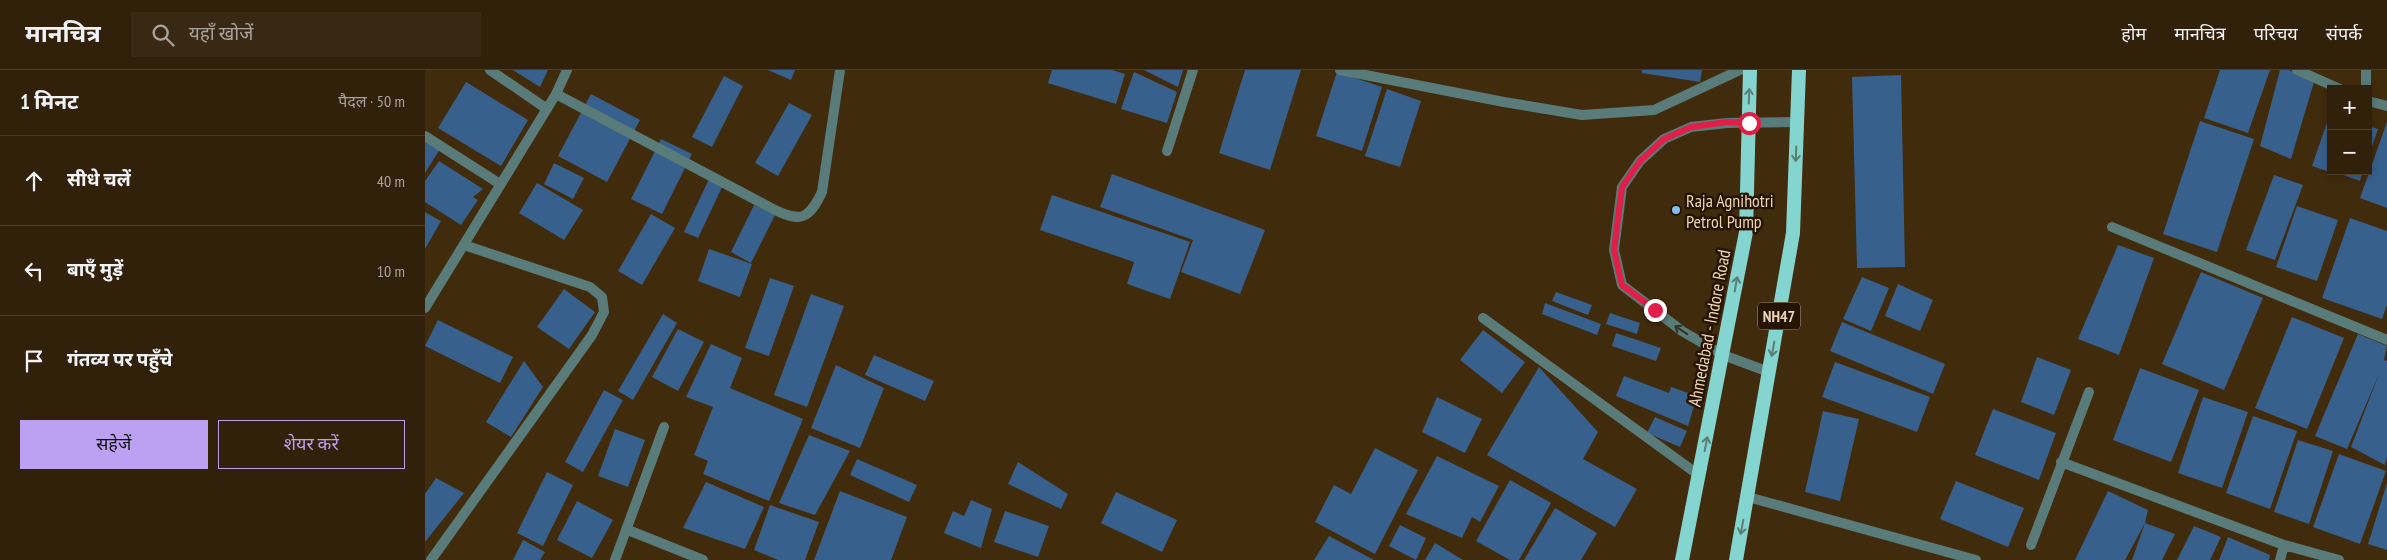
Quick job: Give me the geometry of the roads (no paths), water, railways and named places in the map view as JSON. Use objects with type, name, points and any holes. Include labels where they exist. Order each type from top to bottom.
[{"type":"highway","name":"Ahmedabad - Indore Road","points":[[1682,560],[1700,476],[1746,232],[1750,70]]},
{"type":"highway","name":"NH47","points":[[1736,560],[1793,233],[1799,70]]},
{"type":"street","points":[[490,70],[547,109]]},
{"type":"street","points":[[425,308],[556,94],[567,70]]},
{"type":"street","points":[[556,94],[773,209],[785,215],[800,218],[813,210],[822,192],[839,70]]},
{"type":"street","points":[[1167,151],[1193,70]]},
{"type":"street","points":[[1340,70],[1582,115],[1654,110],[1740,70]]},
{"type":"street","points":[[2297,70],[2331,85]]},
{"type":"street","points":[[2365,85],[2366,70]]},
{"type":"street","points":[[2372,102],[2387,106]]},
{"type":"street","points":[[1769,372],[1723,355],[1682,331],[1622,285],[1614,250],[1622,187],[1640,161],[1664,139],[1691,127],[1727,122],[1797,122]]},
{"type":"street","points":[[425,136],[500,184]]},
{"type":"street","points":[[2112,227],[2387,340]]},
{"type":"street","points":[[431,560],[592,336],[604,312],[602,297],[590,287],[464,245]]},
{"type":"street","points":[[1483,318],[1700,476]]},
{"type":"street","points":[[2031,545],[2089,392]]},
{"type":"street","points":[[615,560],[628,530],[664,427]]},
{"type":"street","points":[[2061,462],[2284,546],[2339,560]]},
{"type":"street","points":[[1748,497],[1976,560]]},
{"type":"street","points":[[628,530],[703,560]]},
{"type":"street","points":[[2280,560],[2284,546]]},
{"type":"place","name":"Raja Agnihotri Petrol Pump","points":[[1676,210]]}]
